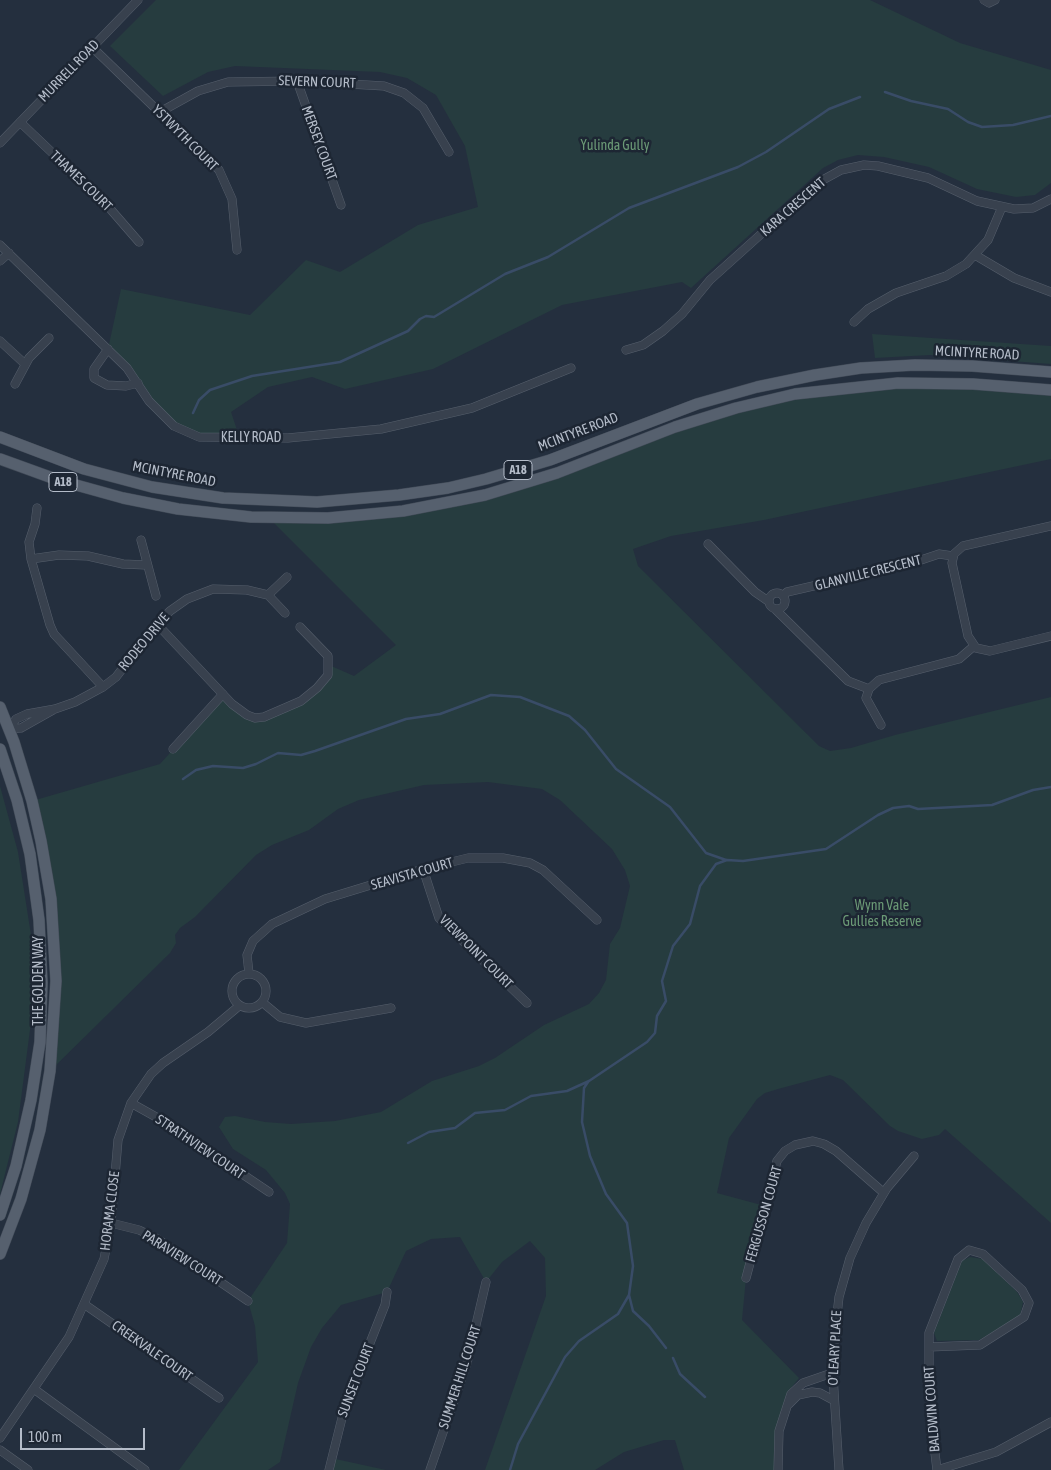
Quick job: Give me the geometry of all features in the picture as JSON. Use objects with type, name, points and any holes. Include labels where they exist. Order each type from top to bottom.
[{"type":"main road","name":"MCINTYRE ROAD","points":[[0,437],[84,469],[152,487],[253,501],[345,501],[448,488],[486,479],[550,460],[697,404],[757,386],[815,375],[861,368],[915,365],[994,367],[1051,372]]},
{"type":"main road","name":"A18","points":[[0,459],[12,465],[58,480],[123,498],[178,509],[251,517],[328,518],[403,510],[485,495],[557,473],[675,427],[736,408],[795,394],[898,383],[950,383],[1051,390]]},
{"type":"main road","points":[[0,464],[12,465]]},
{"type":"main road","name":"THE GOLDEN WAY","points":[[0,707],[4,726],[32,800],[47,872],[53,914],[56,988],[50,1071],[40,1130],[23,1192],[0,1254]]},
{"type":"main road","points":[[1,752],[4,726]]},
{"type":"main road","name":"THE GOLDEN WAY","points":[[0,1215],[16,1166],[31,1100],[40,1042],[42,989],[39,920],[30,854],[19,807],[1,752]]},
{"type":"street","name":"MURRELL ROAD","points":[[0,142],[138,0]]},
{"type":"street","points":[[984,0],[989,3],[995,0]]},
{"type":"street","name":"YSTWYTH COURT","points":[[92,47],[211,160],[222,174],[233,206],[237,250]]},
{"type":"street","name":"SEVERN COURT","points":[[160,112],[198,91],[222,83],[252,80],[377,85],[400,91],[413,98],[423,108],[450,152]]},
{"type":"street","name":"MERSEY COURT","points":[[297,81],[341,205]]},
{"type":"street","name":"THAMES COURT","points":[[20,122],[106,204],[139,242]]},
{"type":"street","name":"KARA CRESCENT","points":[[626,350],[643,345],[664,331],[682,314],[710,280],[819,182],[841,170],[856,166],[878,166],[928,178],[971,199],[1002,207],[1027,210],[1039,207],[1051,199]]},
{"type":"street","points":[[854,322],[874,305],[896,293],[952,273],[975,255],[991,236],[1002,207]]},
{"type":"street","name":"KELLY ROAD","points":[[0,245],[132,373],[149,401],[174,426],[190,434],[210,438],[288,438],[381,429],[483,404],[571,368]]},
{"type":"street","points":[[0,261],[8,253]]},
{"type":"street","points":[[975,255],[1014,278],[1051,292]]},
{"type":"street","points":[[15,384],[25,364],[49,338]]},
{"type":"street","points":[[0,341],[25,364]]},
{"type":"street","points":[[108,349],[94,369],[93,374],[97,382],[121,386],[138,383]]},
{"type":"street","points":[[37,508],[35,524],[28,542],[30,559],[54,634],[103,687]]},
{"type":"street","points":[[1051,526],[963,546],[953,556],[953,570],[968,636],[974,646],[980,650],[990,651],[1051,636]]},
{"type":"street","points":[[141,540],[146,565],[156,596]]},
{"type":"street","points":[[708,544],[848,681],[869,689]]},
{"type":"street","name":"GLANVILLE CRESCENT","points":[[783,596],[787,592],[909,564],[939,554],[953,556]]},
{"type":"street","points":[[30,559],[88,556],[123,564],[146,565]]},
{"type":"street","points":[[284,613],[268,595],[287,577]]},
{"type":"street","name":"RODEO DRIVE","points":[[4,726],[21,728],[38,721],[55,709],[91,695],[103,687],[116,677],[157,624],[170,611],[187,600],[213,589],[247,590],[268,595]]},
{"type":"street","points":[[768,601],[772,595],[777,593],[783,596],[784,605],[776,610]]},
{"type":"street","points":[[157,624],[239,710],[255,718],[264,717],[301,701],[317,688],[328,675],[328,656],[300,627]]},
{"type":"street","points":[[881,726],[866,698],[869,689],[880,680],[959,659],[974,646]]},
{"type":"street","points":[[173,749],[223,694]]},
{"type":"street","name":"SEAVISTA COURT","points":[[249,973],[247,955],[253,941],[272,924],[325,899],[423,869],[468,858],[503,858],[530,863],[543,870],[597,920]]},
{"type":"street","name":"VIEWPOINT COURT","points":[[423,869],[439,918],[527,1003]]},
{"type":"street","points":[[249,973],[262,979],[266,992],[262,1002],[248,1009],[235,1003],[231,990],[237,978],[249,973]]},
{"type":"street","points":[[262,1002],[280,1018],[306,1023],[391,1008]]},
{"type":"street","name":"HORAMA CLOSE","points":[[0,1438],[58,1355],[104,1259],[111,1223],[118,1140],[131,1103],[151,1074],[163,1063],[208,1032],[239,1006]]},
{"type":"street","name":"STRATHVIEW COURT","points":[[131,1103],[165,1122],[269,1192]]},
{"type":"street","name":"FERGUSSON COURT","points":[[746,1278],[777,1161],[785,1151],[795,1145],[813,1141],[824,1144],[836,1151],[884,1193]]},
{"type":"street","name":"O'LEARY PLACE","points":[[839,1470],[832,1373],[834,1324],[843,1281],[860,1235],[884,1193],[914,1156]]},
{"type":"street","name":"PARAVIEW COURT","points":[[111,1223],[139,1230],[156,1238],[248,1301]]},
{"type":"street","name":"BALDWIN COURT","points":[[929,1347],[980,1345],[1024,1317],[1029,1303],[1022,1290],[983,1254],[969,1250],[958,1259],[950,1275],[929,1333],[929,1347],[932,1428],[937,1470]]},
{"type":"street","name":"SUMMER HILL COURT","points":[[430,1470],[466,1363],[486,1282]]},
{"type":"street","name":"SUNSET COURT","points":[[329,1470],[342,1414],[385,1306],[387,1292]]},
{"type":"street","name":"CREEKVALE COURT","points":[[84,1304],[219,1398]]},
{"type":"street","points":[[778,1470],[779,1432],[791,1394],[798,1386],[832,1373]]},
{"type":"street","points":[[34,1389],[145,1470]]},
{"type":"street","points":[[787,1405],[798,1395],[804,1393],[820,1393],[833,1400]]},
{"type":"street","points":[[937,1470],[996,1452],[1051,1422]]},
{"type":"street","points":[[0,1450],[28,1470]]},
{"type":"green space","name":"Yulinda Gully","points":[[156,0],[870,0],[960,43],[1051,70],[1051,183],[1035,195],[1016,197],[977,189],[929,167],[884,157],[858,155],[838,160],[823,168],[691,288],[682,282],[562,305],[433,369],[345,389],[312,377],[268,387],[231,412],[240,439],[204,438],[174,426],[108,349],[121,289],[250,315],[306,260],[340,272],[418,225],[478,207],[465,146],[436,95],[407,78],[380,72],[235,66],[208,72],[163,96],[110,46]]},
{"type":"green space","points":[[872,334],[1051,346],[1051,364],[930,355],[875,358]]},
{"type":"green space","name":"Wynn Vale Gullies Reserve","points":[[855,386],[1051,390],[1051,459],[764,520],[671,536],[633,549],[638,566],[819,746],[830,751],[851,748],[895,735],[1051,697],[1051,1223],[945,1129],[939,1135],[922,1139],[898,1131],[890,1126],[843,1080],[830,1075],[778,1089],[765,1093],[757,1099],[729,1138],[717,1193],[765,1206],[746,1278],[742,1320],[799,1378],[787,1393],[787,1405],[782,1419],[778,1470],[684,1470],[675,1440],[664,1440],[624,1452],[595,1470],[485,1470],[546,1296],[545,1258],[530,1241],[502,1262],[486,1282],[460,1237],[431,1239],[406,1251],[387,1292],[341,1305],[322,1328],[311,1347],[298,1383],[280,1462],[268,1470],[179,1470],[258,1362],[255,1326],[248,1301],[287,1243],[290,1204],[285,1193],[266,1170],[233,1149],[219,1127],[225,1117],[235,1116],[265,1122],[291,1124],[335,1121],[381,1112],[432,1081],[479,1066],[495,1058],[544,1025],[589,1004],[599,993],[606,980],[610,944],[620,928],[630,886],[625,870],[612,849],[560,800],[542,789],[488,782],[424,785],[359,800],[338,809],[309,830],[272,845],[256,855],[195,917],[180,928],[175,935],[176,943],[170,953],[50,1071],[56,981],[32,801],[160,764],[223,694],[239,710],[264,717],[317,688],[329,665],[354,676],[396,645],[269,518],[449,503],[736,408]]},
{"type":"green space","points":[[0,786],[18,852],[31,935],[34,999],[18,1122],[0,1194]]},
{"type":"green space","points":[[970,1257],[983,1259],[1017,1292],[1023,1302],[1020,1316],[979,1340],[937,1341],[934,1333],[962,1261]]},
{"type":"green space","points":[[331,1458],[386,1470],[329,1470]]},
{"type":"waterway","points":[[885,92],[911,101],[948,109],[968,122],[982,127],[1013,125],[1051,116]]},
{"type":"waterway","points":[[193,413],[199,400],[210,390],[252,376],[340,362],[408,331],[420,319],[426,316],[434,317],[505,274],[548,257],[629,208],[738,167],[766,152],[829,109],[860,97]]},
{"type":"waterway","points":[[183,779],[196,770],[213,766],[243,768],[278,753],[301,755],[406,719],[440,714],[491,695],[520,697],[569,716],[585,730],[616,769],[670,807],[706,853],[726,860]]},
{"type":"waterway","points":[[408,1143],[429,1132],[455,1128],[475,1113],[505,1110],[531,1096],[567,1091],[589,1081],[647,1042],[655,1033],[657,1016],[666,1001],[662,981],[673,946],[690,924],[700,886],[716,864],[727,860],[743,861],[826,849],[878,815],[893,808],[909,806],[918,809],[992,805],[1033,790],[1051,787]]},
{"type":"waterway","points":[[510,1470],[518,1444],[565,1357],[579,1341],[618,1314],[629,1295],[633,1266],[627,1223],[606,1194],[590,1156],[582,1122],[584,1088],[588,1082]]},
{"type":"waterway","points":[[629,1295],[633,1311],[649,1326],[666,1348]]},
{"type":"waterway","points":[[673,1358],[680,1374],[705,1397]]}]
